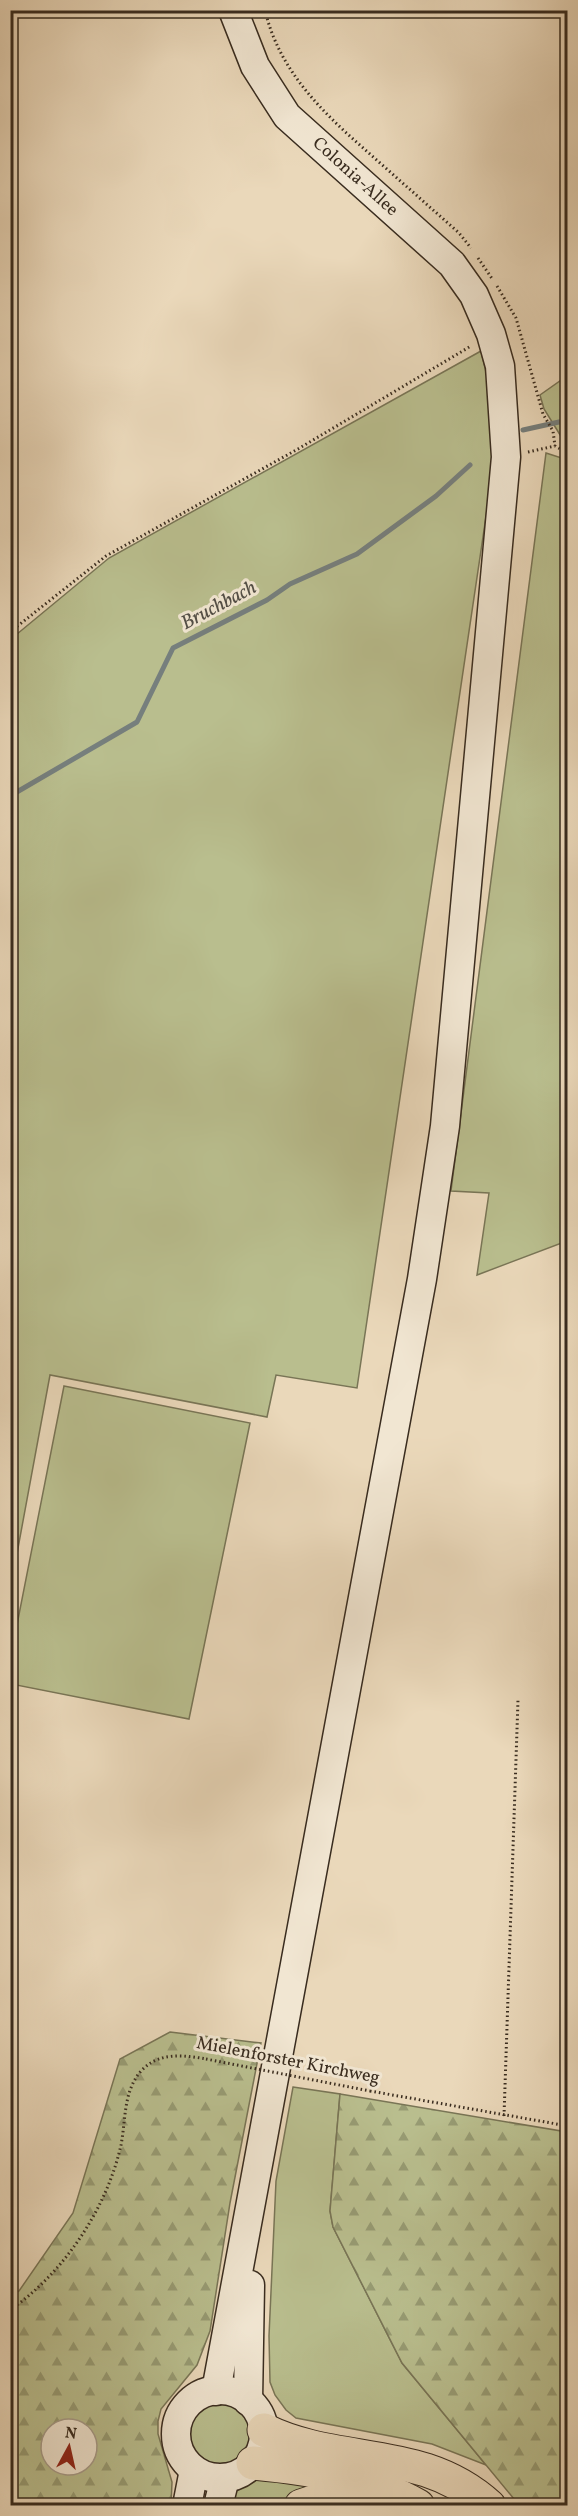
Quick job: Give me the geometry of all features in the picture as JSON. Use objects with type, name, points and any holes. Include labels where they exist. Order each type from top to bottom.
[{"type":"highway","points":[[264,2430],[287,2442],[387,2459],[431,2470],[457,2482],[489,2505]]},
{"type":"highway","points":[[239,2470],[281,2465],[351,2478],[389,2491],[416,2505]]},
{"type":"highway","points":[[301,2505],[328,2497],[370,2495],[399,2499],[416,2505]]},
{"type":"main road","name":"Colonia-Allee","points":[[232,10],[255,66],[286,116],[452,264],[474,295],[491,334],[500,366],[506,457],[445,1126],[419,1291],[251,2205]]},
{"type":"main road","points":[[216,2391],[251,2205]]},
{"type":"main road","points":[[248,2401],[251,2205]]},
{"type":"main road","points":[[218,2505],[239,2470],[259,2453],[264,2430],[259,2414],[248,2401],[228,2391],[205,2393],[194,2399],[179,2417],[176,2428],[180,2452],[194,2470],[214,2478],[239,2470]]},
{"type":"main road","points":[[188,2505],[194,2470]]},
{"type":"path","points":[[265,10],[270,31],[289,69],[330,118],[459,233],[471,249]]},
{"type":"path","points":[[477,257],[516,318],[543,414],[553,431],[555,446]]},
{"type":"path","points":[[10,632],[106,556],[298,449],[491,334]]},
{"type":"path","points":[[506,457],[555,446],[567,453]]},
{"type":"path","points":[[504,2116],[518,1700]]},
{"type":"path","name":"Mielenforster Kirchweg","points":[[10,2310],[36,2289],[64,2260],[96,2210],[117,2159],[128,2099],[135,2078],[149,2064],[165,2057],[182,2055],[206,2059],[567,2126]]},
{"type":"green space","points":[[481,351],[491,393],[496,449],[357,1388],[276,1375],[267,1417],[50,1375],[11,1586],[11,639],[109,558]]},
{"type":"green space","points":[[567,376],[567,446],[544,409],[540,395]]},
{"type":"green space","points":[[546,453],[568,460],[567,1241],[477,1275],[489,1193],[451,1191]]},
{"type":"green space","points":[[64,1386],[250,1423],[189,1719],[11,1684],[11,1655]]},
{"type":"green space","points":[[170,2032],[261,2043],[230,2203],[210,2331],[197,2365],[161,2409],[158,2421],[158,2434],[172,2482],[171,2505],[11,2505],[11,2296],[19,2291],[73,2213],[120,2059]]},
{"type":"green space","points":[[293,2087],[340,2094],[330,2211],[333,2227],[402,2363],[486,2465],[432,2444],[296,2418],[286,2410],[275,2395],[270,2382],[269,2336],[276,2181]]},
{"type":"green space","points":[[340,2094],[567,2132],[567,2505],[519,2505],[402,2363],[333,2227],[330,2211]]},
{"type":"green space","points":[[225,2399],[237,2405],[246,2414],[252,2426],[250,2446],[242,2457],[225,2467],[211,2467],[194,2457],[186,2446],[184,2426],[194,2409],[205,2401]]},
{"type":"green space","points":[[247,2477],[346,2484],[286,2505],[226,2506],[237,2485]]},
{"type":"waterway","name":"Bruchbach","points":[[523,430],[568,420]]},
{"type":"waterway","name":"Bruchbach","points":[[10,796],[137,722],[173,648],[267,600],[290,584],[357,554],[436,496],[470,465]]}]
